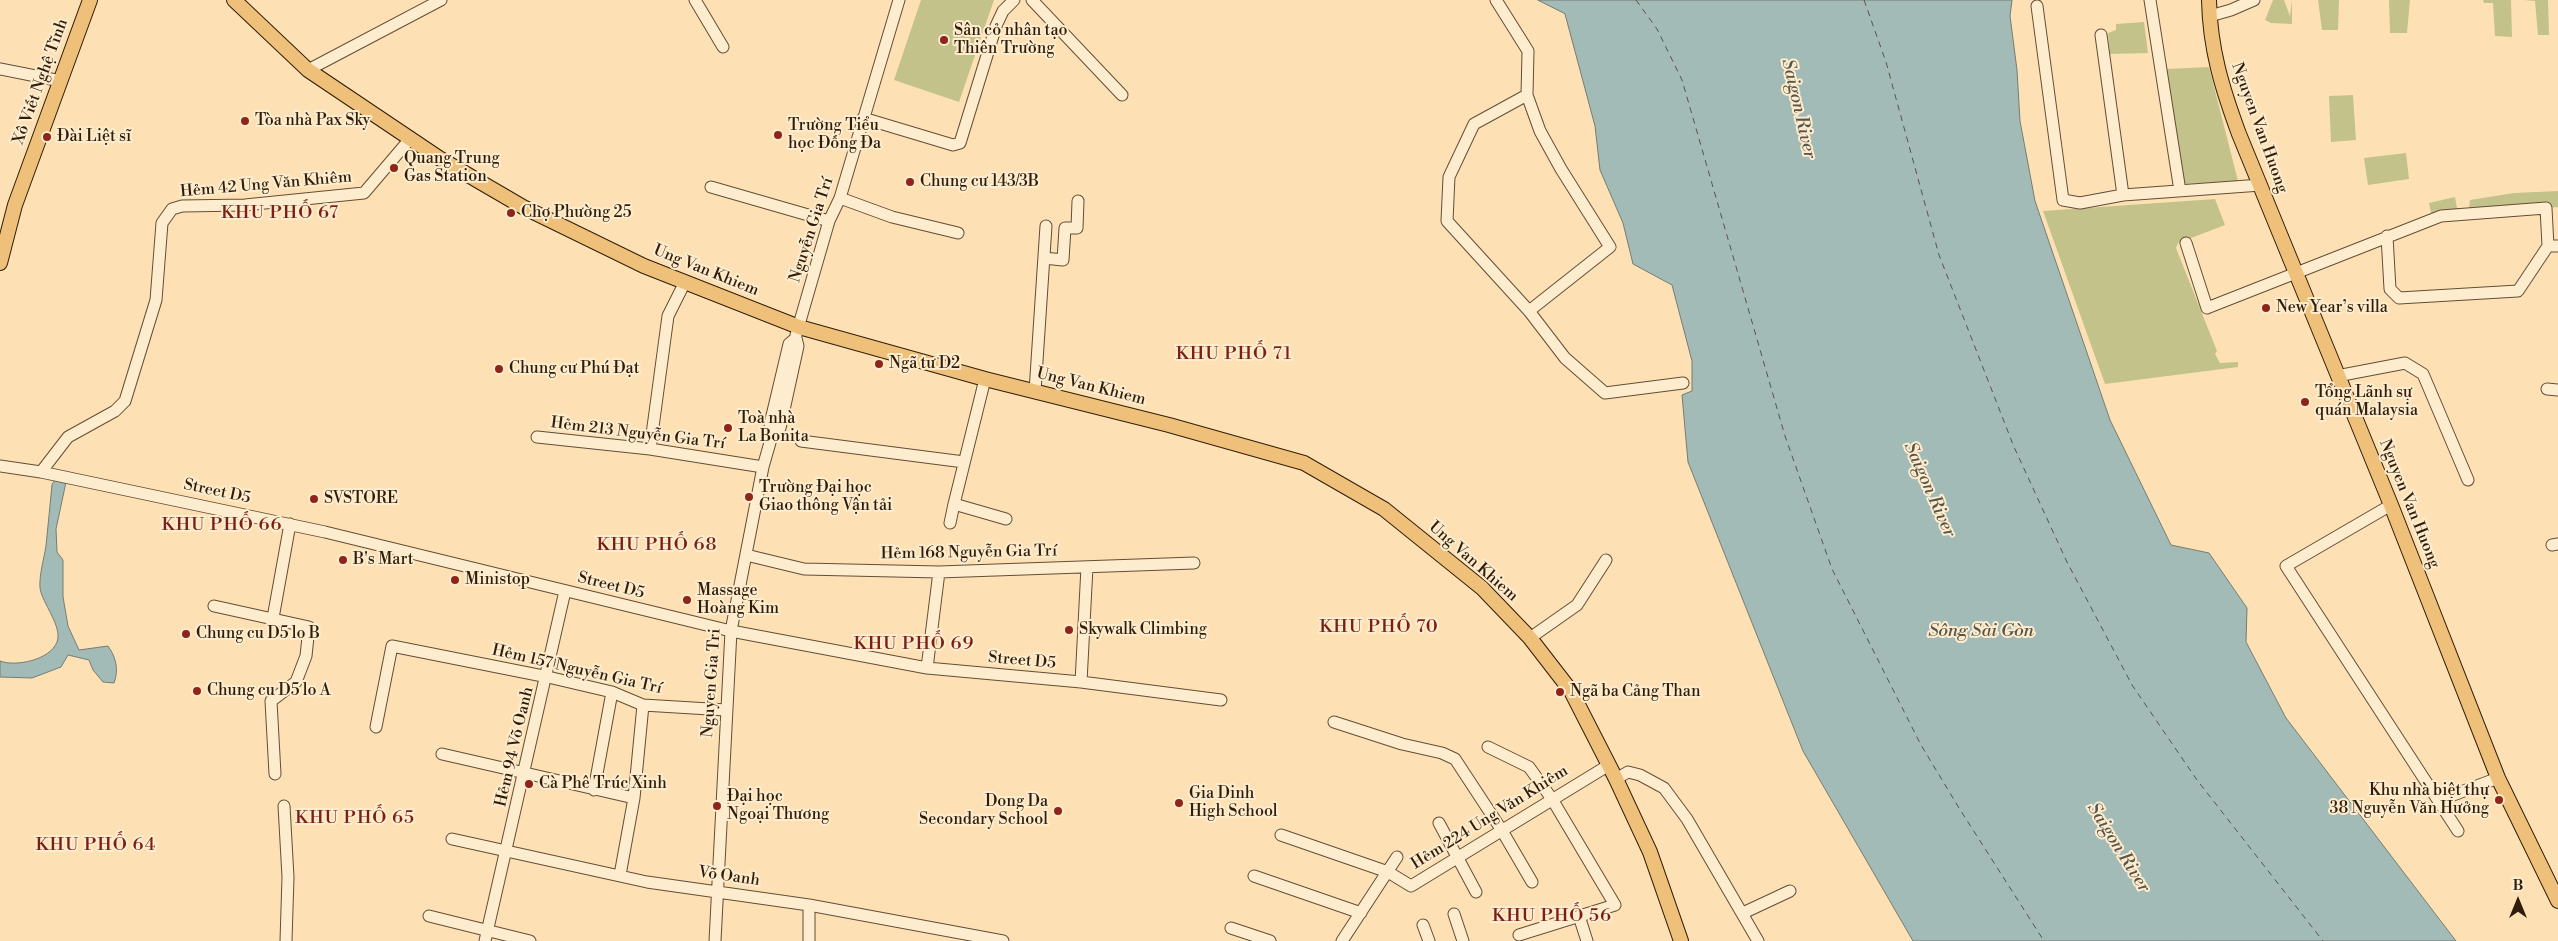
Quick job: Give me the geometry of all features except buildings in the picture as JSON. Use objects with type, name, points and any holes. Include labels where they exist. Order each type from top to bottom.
[{"type":"main road","name":"Xô Viết Nghệ Tĩnh","points":[[0,263],[15,205],[90,0]]},
{"type":"main road","name":"Ung Van Khiem","points":[[234,0],[308,70],[410,139],[523,207],[644,266],[686,282],[797,332],[1035,391],[1077,404],[1170,425],[1304,463],[1384,509],[1482,588],[1530,638],[1571,690],[1616,778],[1650,852],[1681,941]]},
{"type":"main road","name":"Nguyen Van Huong","points":[[2209,0],[2213,52],[2224,92],[2337,376],[2391,505],[2498,778],[2558,901]]},
{"type":"street","points":[[308,70],[440,0]]},
{"type":"street","points":[[695,0],[723,46]]},
{"type":"street","name":"Nguyễn Gia Trí","points":[[797,332],[830,221],[840,198],[899,0]]},
{"type":"street","points":[[863,118],[953,145],[960,143],[996,26],[1003,11],[1014,0]]},
{"type":"street","points":[[1032,0],[1122,95]]},
{"type":"street","points":[[1496,0],[1528,51],[1527,95],[1540,131],[1557,162],[1610,246],[1529,311]]},
{"type":"street","points":[[2150,0],[2180,191]]},
{"type":"street","points":[[2210,16],[2232,10],[2254,0]]},
{"type":"street","points":[[2037,6],[2063,200],[2080,203],[2124,195],[2261,185]]},
{"type":"street","points":[[2101,35],[2124,195]]},
{"type":"street","points":[[0,69],[61,81]]},
{"type":"street","points":[[1527,95],[1474,124],[1449,177],[1447,221],[1529,311],[1565,358],[1605,393],[1683,383]]},
{"type":"street","name":"Hẻm 42 Ung Văn Khiêm","points":[[41,472],[68,436],[110,415],[125,401],[156,300],[162,223],[172,209],[182,206],[245,205],[364,193],[410,139]]},
{"type":"street","points":[[711,187],[830,221]]},
{"type":"street","points":[[840,198],[892,217],[958,233]]},
{"type":"street","points":[[1044,258],[1063,260],[1065,228],[1077,228],[1078,201]]},
{"type":"street","points":[[2186,243],[2208,308],[2295,272],[2387,236],[2441,216],[2546,208],[2553,246],[2518,291],[2399,298],[2390,290],[2387,236]]},
{"type":"street","points":[[1035,391],[1046,226]]},
{"type":"street","points":[[650,449],[668,316],[686,282]]},
{"type":"street","name":"Nguyen Gia Tri","points":[[715,941],[731,631],[763,467],[774,432],[770,424],[789,344],[797,332]]},
{"type":"street","points":[[2337,376],[2405,363],[2423,374],[2468,480]]},
{"type":"street","points":[[950,523],[985,379]]},
{"type":"street","name":"Hẻm 213 Nguyễn Gia Trí","points":[[537,437],[650,449],[763,467]]},
{"type":"street","points":[[801,441],[964,462]]},
{"type":"street","name":"Street D5","points":[[0,466],[41,472],[290,524],[731,631],[927,668],[1081,682],[1221,700]]},
{"type":"street","points":[[954,504],[1006,519]]},
{"type":"street","points":[[2391,505],[2286,566],[2440,800],[2458,831]]},
{"type":"street","points":[[272,618],[290,524]]},
{"type":"street","name":"Hẻm 168 Nguyễn Gia Trí","points":[[746,555],[804,569],[939,572],[1194,563]]},
{"type":"street","points":[[1530,638],[1577,606],[1606,560]]},
{"type":"street","points":[[1081,682],[1087,567]]},
{"type":"street","points":[[927,668],[939,572]]},
{"type":"street","name":"Hẻm 94 Võ Oanh","points":[[487,936],[548,677],[566,591]]},
{"type":"street","points":[[214,606],[309,626],[306,656],[296,682],[271,701],[270,704],[274,774]]},
{"type":"street","name":"Hẻm 157 Nguyễn Gia Trí","points":[[376,727],[392,646],[548,677],[612,692],[644,705],[726,710]]},
{"type":"street","points":[[594,790],[612,692]]},
{"type":"street","points":[[620,875],[634,798],[644,705]]},
{"type":"street","points":[[1334,722],[1402,744],[1442,753],[1458,762],[1532,882]]},
{"type":"street","points":[[1488,747],[1529,767],[1552,799],[1615,905],[1519,935]]},
{"type":"street","points":[[442,754],[634,798]]},
{"type":"street","name":"Hẻm 224 Ung Văn Khiêm","points":[[1388,872],[1411,886],[1501,829],[1609,765]]},
{"type":"street","points":[[1616,778],[1628,772],[1640,775],[1664,788],[1687,819],[1758,941]]},
{"type":"street","points":[[2440,800],[2498,778]]},
{"type":"street","points":[[284,806],[288,877],[286,941]]},
{"type":"street","points":[[1439,823],[1476,892]]},
{"type":"street","points":[[1281,835],[1388,872]]},
{"type":"street","name":"Võ Oanh","points":[[452,840],[647,882],[809,905],[1003,941]]},
{"type":"street","points":[[1342,941],[1397,857]]},
{"type":"street","points":[[1254,876],[1360,913]]},
{"type":"street","points":[[1743,913],[1790,891]]},
{"type":"street","points":[[809,905],[809,941]]},
{"type":"street","points":[[1454,914],[1463,941]]},
{"type":"street","points":[[429,916],[487,936],[530,941]]},
{"type":"street","points":[[1579,916],[1587,941]]},
{"type":"street","points":[[1423,924],[1429,941]]},
{"type":"street","points":[[1231,928],[1270,941]]},
{"type":"shaded area","name":"Sân cỏ nhân tạo Thiên Trường","points":[[921,0],[994,0],[959,102],[894,80]]},
{"type":"shaded area","points":[[2273,0],[2284,0],[2290,16],[2292,0],[2292,24],[2271,23],[2265,20]]},
{"type":"shaded area","points":[[2318,0],[2339,0],[2338,30],[2322,30]]},
{"type":"shaded area","points":[[2389,0],[2410,0],[2407,33],[2390,33]]},
{"type":"shaded area","points":[[2483,0],[2511,0],[2512,37],[2495,36],[2493,3],[2484,3]]},
{"type":"shaded area","points":[[2524,0],[2548,0],[2549,35],[2538,35],[2535,1]]},
{"type":"shaded area","points":[[2144,22],[2148,53],[2110,54],[2108,33],[2116,30],[2116,24]]},
{"type":"shaded area","points":[[2209,67],[2238,181],[2184,184],[2166,69]]},
{"type":"shaded area","points":[[2353,95],[2356,140],[2331,142],[2329,96]]},
{"type":"shaded area","points":[[2406,153],[2409,179],[2368,185],[2364,158]]},
{"type":"shaded area","points":[[2558,191],[2558,207],[2432,218],[2429,203],[2455,197],[2457,208],[2469,208],[2470,200],[2514,193]]},
{"type":"shaded area","points":[[2215,199],[2225,225],[2178,243],[2176,248],[2217,351],[2215,354],[2220,363],[2238,362],[2238,367],[2105,384],[2043,211]]},
{"type":"water","name":"Sông Sài Gòn","points":[[1538,0],[2012,0],[2010,16],[2017,70],[2020,121],[2035,201],[2110,420],[2171,545],[2209,553],[2247,608],[2246,642],[2286,718],[2456,941],[1913,941],[1803,751],[1688,462],[1682,395],[1692,391],[1692,361],[1672,285],[1633,264],[1623,223],[1600,170],[1595,126],[1565,14]]},
{"type":"water","points":[[55,480],[66,482],[56,529],[57,552],[63,560],[63,597],[68,626],[79,650],[108,646],[116,664],[114,683],[103,682],[93,670],[89,660],[68,655],[61,667],[32,678],[0,677],[0,661],[15,663],[32,661],[47,653],[57,642],[58,636],[55,622],[40,588],[52,485]]},
{"type":"ferry route","points":[[1636,0],[1657,29],[1682,80],[1785,436],[1832,569],[1921,745],[2044,941]]},
{"type":"ferry route","points":[[1864,0],[1886,62],[1939,255],[2014,447],[2067,562],[2132,685],[2197,780],[2323,941]]},
{"type":"place","name":"Sân cỏ nhân tạo Thiên Trường","points":[[944,40]]},
{"type":"place","name":"Tòa nhà Pax Sky","points":[[245,121]]},
{"type":"place","name":"Trường Tiểu học Đống Đa","points":[[778,135]]},
{"type":"place","name":"Đài Liệt sĩ","points":[[47,137]]},
{"type":"place","name":"Quang Trung Gas Station","points":[[394,168]]},
{"type":"place","name":"Chung cư 143/3B","points":[[910,182]]},
{"type":"place","name":"Chợ Phường 25","points":[[511,213]]},
{"type":"place","name":"New Year’s villa","points":[[2266,308]]},
{"type":"place","name":"Ngã tư D2","points":[[879,364]]},
{"type":"place","name":"Chung cư Phú Đạt","points":[[499,369]]},
{"type":"place","name":"Tổng Lãnh sự quán Malaysia","points":[[2305,402]]},
{"type":"place","name":"Toà nhà La Bonita","points":[[728,428]]},
{"type":"place","name":"Trường Đại học Giao thông Vận tải","points":[[749,497]]},
{"type":"place","name":"SVSTORE","points":[[314,499]]},
{"type":"place","name":"B's Mart","points":[[343,560]]},
{"type":"place","name":"Ministop","points":[[455,580]]},
{"type":"place","name":"Massage Hoàng Kim","points":[[687,600]]},
{"type":"place","name":"Skywalk Climbing","points":[[1069,630]]},
{"type":"place","name":"Chung cu D5 lo B","points":[[186,634]]},
{"type":"place","name":"Chung cu D5 lo A","points":[[197,691]]},
{"type":"place","name":"Ngã ba Cảng Than","points":[[1560,692]]},
{"type":"place","name":"Cà Phê Trúc Xinh","points":[[529,784]]},
{"type":"place","name":"Khu nhà biệt thự 38 Nguyễn Văn Hưởng","points":[[2499,800]]},
{"type":"place","name":"Gia Dinh High School","points":[[1179,803]]},
{"type":"place","name":"Đại học Ngoại Thương","points":[[717,806]]},
{"type":"place","name":"Dong Da Secondary School","points":[[1058,811]]},
{"type":"district","name":"KHU PHỐ 67","points":[[280,214]]},
{"type":"district","name":"KHU PHỐ 71","points":[[1234,355]]},
{"type":"district","name":"KHU PHỐ 66","points":[[222,526]]},
{"type":"district","name":"KHU PHỐ 68","points":[[657,546]]},
{"type":"district","name":"KHU PHỐ 70","points":[[1379,628]]},
{"type":"district","name":"KHU PHỐ 69","points":[[914,645]]},
{"type":"district","name":"KHU PHỐ 65","points":[[355,819]]},
{"type":"district","name":"KHU PHỐ 64","points":[[96,846]]},
{"type":"district","name":"KHU PHỐ 56","points":[[1552,917]]},
{"type":"water label","name":"Saigon River","points":[[1798,109]]},
{"type":"water label","name":"Saigon River","points":[[1929,490]]},
{"type":"water label","name":"Saigon River","points":[[2118,848]]}]
